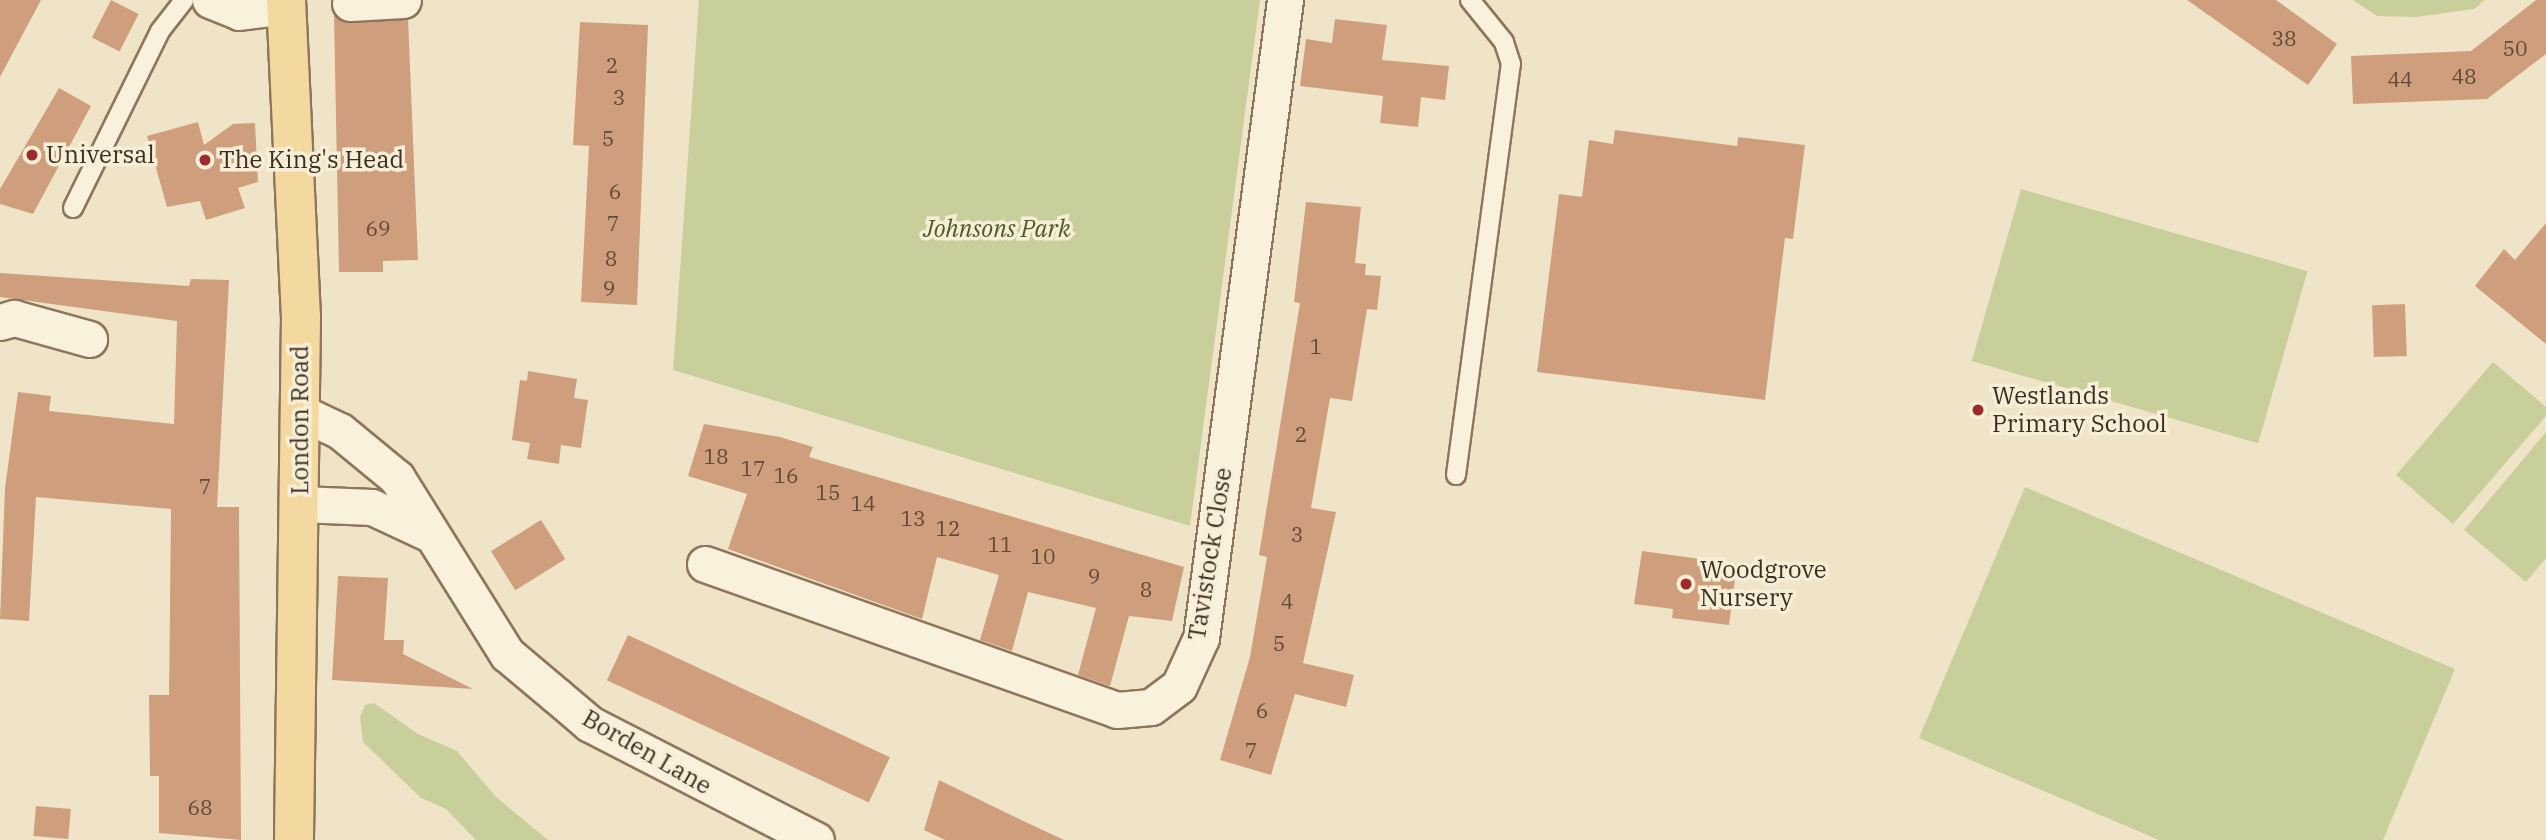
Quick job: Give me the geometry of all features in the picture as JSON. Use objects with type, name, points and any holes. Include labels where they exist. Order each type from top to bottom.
[{"type":"main road","name":"London Road","points":[[286,3],[297,155],[302,413],[294,840]]},
{"type":"street","points":[[210,0],[239,12],[286,3]]},
{"type":"street","points":[[349,3],[403,0]]},
{"type":"street","name":"Tavistock Close","points":[[705,564],[1117,710],[1151,707],[1179,686],[1201,638],[1285,0]]},
{"type":"street","points":[[0,322],[15,318],[89,339]]},
{"type":"street","name":"Borden Lane","points":[[302,413],[340,431],[397,478],[428,533],[507,654],[590,724],[816,840]]},
{"type":"street","points":[[300,504],[372,507],[428,533]]},
{"type":"lane","points":[[74,208],[160,31],[184,0]]},
{"type":"lane","points":[[1456,475],[1511,64],[1504,42],[1470,0]]},
{"type":"green space","name":"Johnsons Park","points":[[699,0],[1260,0],[1190,526],[673,370]]},
{"type":"green space","points":[[2353,0],[2485,0],[2474,9],[2416,17],[2377,16]]},
{"type":"green space","points":[[2021,189],[2307,271],[2258,443],[1972,361]]},
{"type":"green space","points":[[2493,362],[2546,407],[2546,416],[2453,524],[2396,475]]},
{"type":"green space","points":[[2546,432],[2546,558],[2526,582],[2464,530]]},
{"type":"green space","points":[[2025,487],[2455,669],[2383,840],[2159,840],[1919,738]]},
{"type":"green space","points":[[374,703],[418,734],[457,751],[496,797],[548,840],[476,840],[446,809],[421,798],[363,742],[360,717],[365,705]]},
{"type":"building","points":[[0,0],[41,0],[0,77]]},
{"type":"building","points":[[111,0],[139,14],[120,51],[92,37]]},
{"type":"building","points":[[2187,0],[2276,0],[2337,44],[2308,85]]},
{"type":"building","points":[[2536,0],[2546,0],[2546,54],[2487,99],[2353,104],[2351,56],[2471,51]]},
{"type":"building","points":[[334,15],[351,23],[408,19],[418,260],[383,261],[383,272],[339,272]]},
{"type":"building","points":[[1335,19],[1387,25],[1382,60],[1449,66],[1445,100],[1421,97],[1418,127],[1380,123],[1383,96],[1300,86],[1306,39],[1332,43]]},
{"type":"building","points":[[580,22],[648,25],[637,305],[581,302],[589,146],[573,145]]},
{"type":"building","points":[[59,88],[91,106],[33,214],[0,204],[0,189]]},
{"type":"building","name":"The King's Head","points":[[198,122],[204,145],[233,124],[255,123],[258,182],[238,188],[245,208],[206,220],[200,201],[167,207],[147,136]]},
{"type":"building","points":[[1615,130],[1737,146],[1738,137],[1805,145],[1793,239],[1785,238],[1765,400],[1537,372],[1559,194],[1582,197],[1589,140],[1613,144]]},
{"type":"building","points":[[1306,202],[1361,207],[1355,263],[1366,264],[1365,275],[1381,276],[1377,310],[1367,309],[1352,401],[1330,398],[1311,508],[1336,512],[1303,663],[1354,675],[1346,707],[1295,694],[1271,775],[1220,760],[1250,657],[1267,557],[1259,555],[1300,303],[1294,302]]},
{"type":"building","points":[[2546,223],[2546,344],[2475,286],[2504,249],[2515,260]]},
{"type":"building","points":[[0,273],[189,286],[191,279],[229,280],[217,507],[239,507],[241,840],[159,833],[159,776],[150,776],[149,695],[169,695],[171,509],[36,497],[29,621],[0,619],[5,488],[18,392],[51,396],[49,411],[174,424],[177,321],[0,297]]},
{"type":"building","points":[[2405,304],[2407,356],[2374,357],[2372,305]]},
{"type":"building","points":[[528,371],[577,379],[574,398],[588,400],[581,448],[561,445],[559,464],[527,459],[530,443],[512,440],[520,380],[527,381]]},
{"type":"building","points":[[704,424],[780,437],[813,447],[809,457],[1184,567],[1172,621],[1129,616],[1110,686],[1078,675],[1096,608],[1028,592],[1012,651],[980,640],[999,575],[937,557],[922,619],[728,549],[747,494],[688,476]]},
{"type":"building","points":[[541,520],[565,559],[515,590],[491,551]]},
{"type":"building","name":"Woodgrove Nursery","points":[[1642,551],[1737,564],[1729,625],[1672,618],[1673,609],[1634,604]]},
{"type":"building","points":[[338,576],[388,578],[384,640],[404,640],[403,654],[473,689],[332,680]]},
{"type":"building","points":[[628,635],[890,757],[869,802],[607,680]]},
{"type":"building","points":[[939,780],[1064,840],[945,840],[924,830]]},
{"type":"building","points":[[36,806],[71,809],[68,839],[33,836]]},
{"type":"place","name":"Universal","points":[[32,155]]},
{"type":"place","name":"The King's Head","points":[[205,160]]},
{"type":"place","name":"Westlands Primary School","points":[[1978,410]]},
{"type":"place","name":"Woodgrove Nursery","points":[[1686,584]]}]
